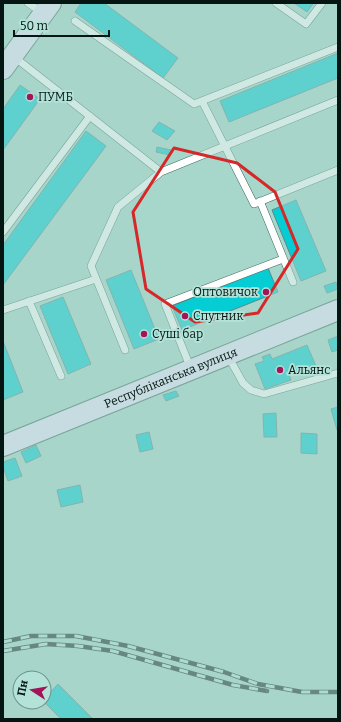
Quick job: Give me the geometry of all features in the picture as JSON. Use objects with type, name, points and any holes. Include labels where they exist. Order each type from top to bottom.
[{"type":"main road","points":[[6,64],[41,7]]},
{"type":"main road","name":"Республіканська вулиця","points":[[3,446],[338,310]]},
{"type":"lane","points":[[276,3],[306,24],[322,3]]},
{"type":"lane","points":[[75,21],[194,104],[338,47]]},
{"type":"lane","points":[[6,64],[90,116],[161,172]]},
{"type":"lane","points":[[126,350],[91,266],[118,207],[161,172],[338,100]]},
{"type":"lane","points":[[202,101],[254,204],[338,170]]},
{"type":"lane","points":[[3,232],[90,116]]},
{"type":"lane","points":[[260,201],[293,282]]},
{"type":"lane","points":[[191,370],[165,304],[283,258]]},
{"type":"lane","points":[[3,310],[96,279]]},
{"type":"lane","points":[[29,301],[61,376]]},
{"type":"lane","points":[[227,355],[243,383],[251,390],[264,394],[338,373]]},
{"type":"highlighted area","points":[[174,148],[237,163],[275,192],[298,249],[258,313],[195,322],[146,289],[133,212]]},
{"type":"building","points":[[81,3],[104,3],[178,58],[163,78],[75,12]]},
{"type":"building","points":[[294,3],[314,3],[307,12]]},
{"type":"building","points":[[338,53],[338,78],[229,122],[220,101]]},
{"type":"building","points":[[20,85],[40,99],[3,150],[3,109]]},
{"type":"building","points":[[159,122],[175,131],[167,140],[152,131]]},
{"type":"building","points":[[86,131],[106,146],[3,285],[3,245]]},
{"type":"building","points":[[157,147],[171,150],[170,155],[156,152]]},
{"type":"building","points":[[296,200],[326,271],[301,281],[272,210]]},
{"type":"building","points":[[268,268],[278,292],[182,330],[172,306]]},
{"type":"building","points":[[131,270],[159,339],[134,349],[106,280]]},
{"type":"building","points":[[336,282],[338,289],[327,293],[324,286]]},
{"type":"building","points":[[63,297],[91,364],[68,374],[40,306]]},
{"type":"building","points":[[338,336],[338,350],[332,352],[328,340]]},
{"type":"building","points":[[3,341],[23,392],[3,400]]},
{"type":"building","name":"Альянс","points":[[307,345],[316,366],[289,375],[291,380],[265,389],[255,364],[264,361],[262,357],[270,354],[272,359]]},
{"type":"building","points":[[176,391],[179,396],[166,401],[163,395]]},
{"type":"building","points":[[338,407],[338,430],[337,430],[331,409]]},
{"type":"building","points":[[276,413],[277,437],[264,437],[263,414]]},
{"type":"building","points":[[149,432],[153,449],[140,452],[136,435]]},
{"type":"building","points":[[301,433],[317,434],[317,454],[301,453]]},
{"type":"building","points":[[36,445],[41,456],[26,463],[21,452]]},
{"type":"building","points":[[15,458],[22,476],[8,481],[3,467],[3,462]]},
{"type":"building","points":[[80,485],[83,502],[61,507],[57,490]]},
{"type":"building","points":[[58,684],[93,719],[61,719],[52,710],[52,690]]},
{"type":"railway","points":[[3,642],[31,636],[76,636],[128,646],[224,672],[258,684],[302,692],[338,692]]},
{"type":"railway","points":[[3,651],[46,644],[78,646],[113,651],[233,685],[267,691]]},
{"type":"place","name":"ПУМБ","points":[[30,97]]},
{"type":"place","name":"Оптовичок","points":[[266,292]]},
{"type":"place","name":"Спутник","points":[[185,316]]},
{"type":"place","name":"Суші бар","points":[[144,334]]},
{"type":"place","name":"Альянс","points":[[280,370]]}]
